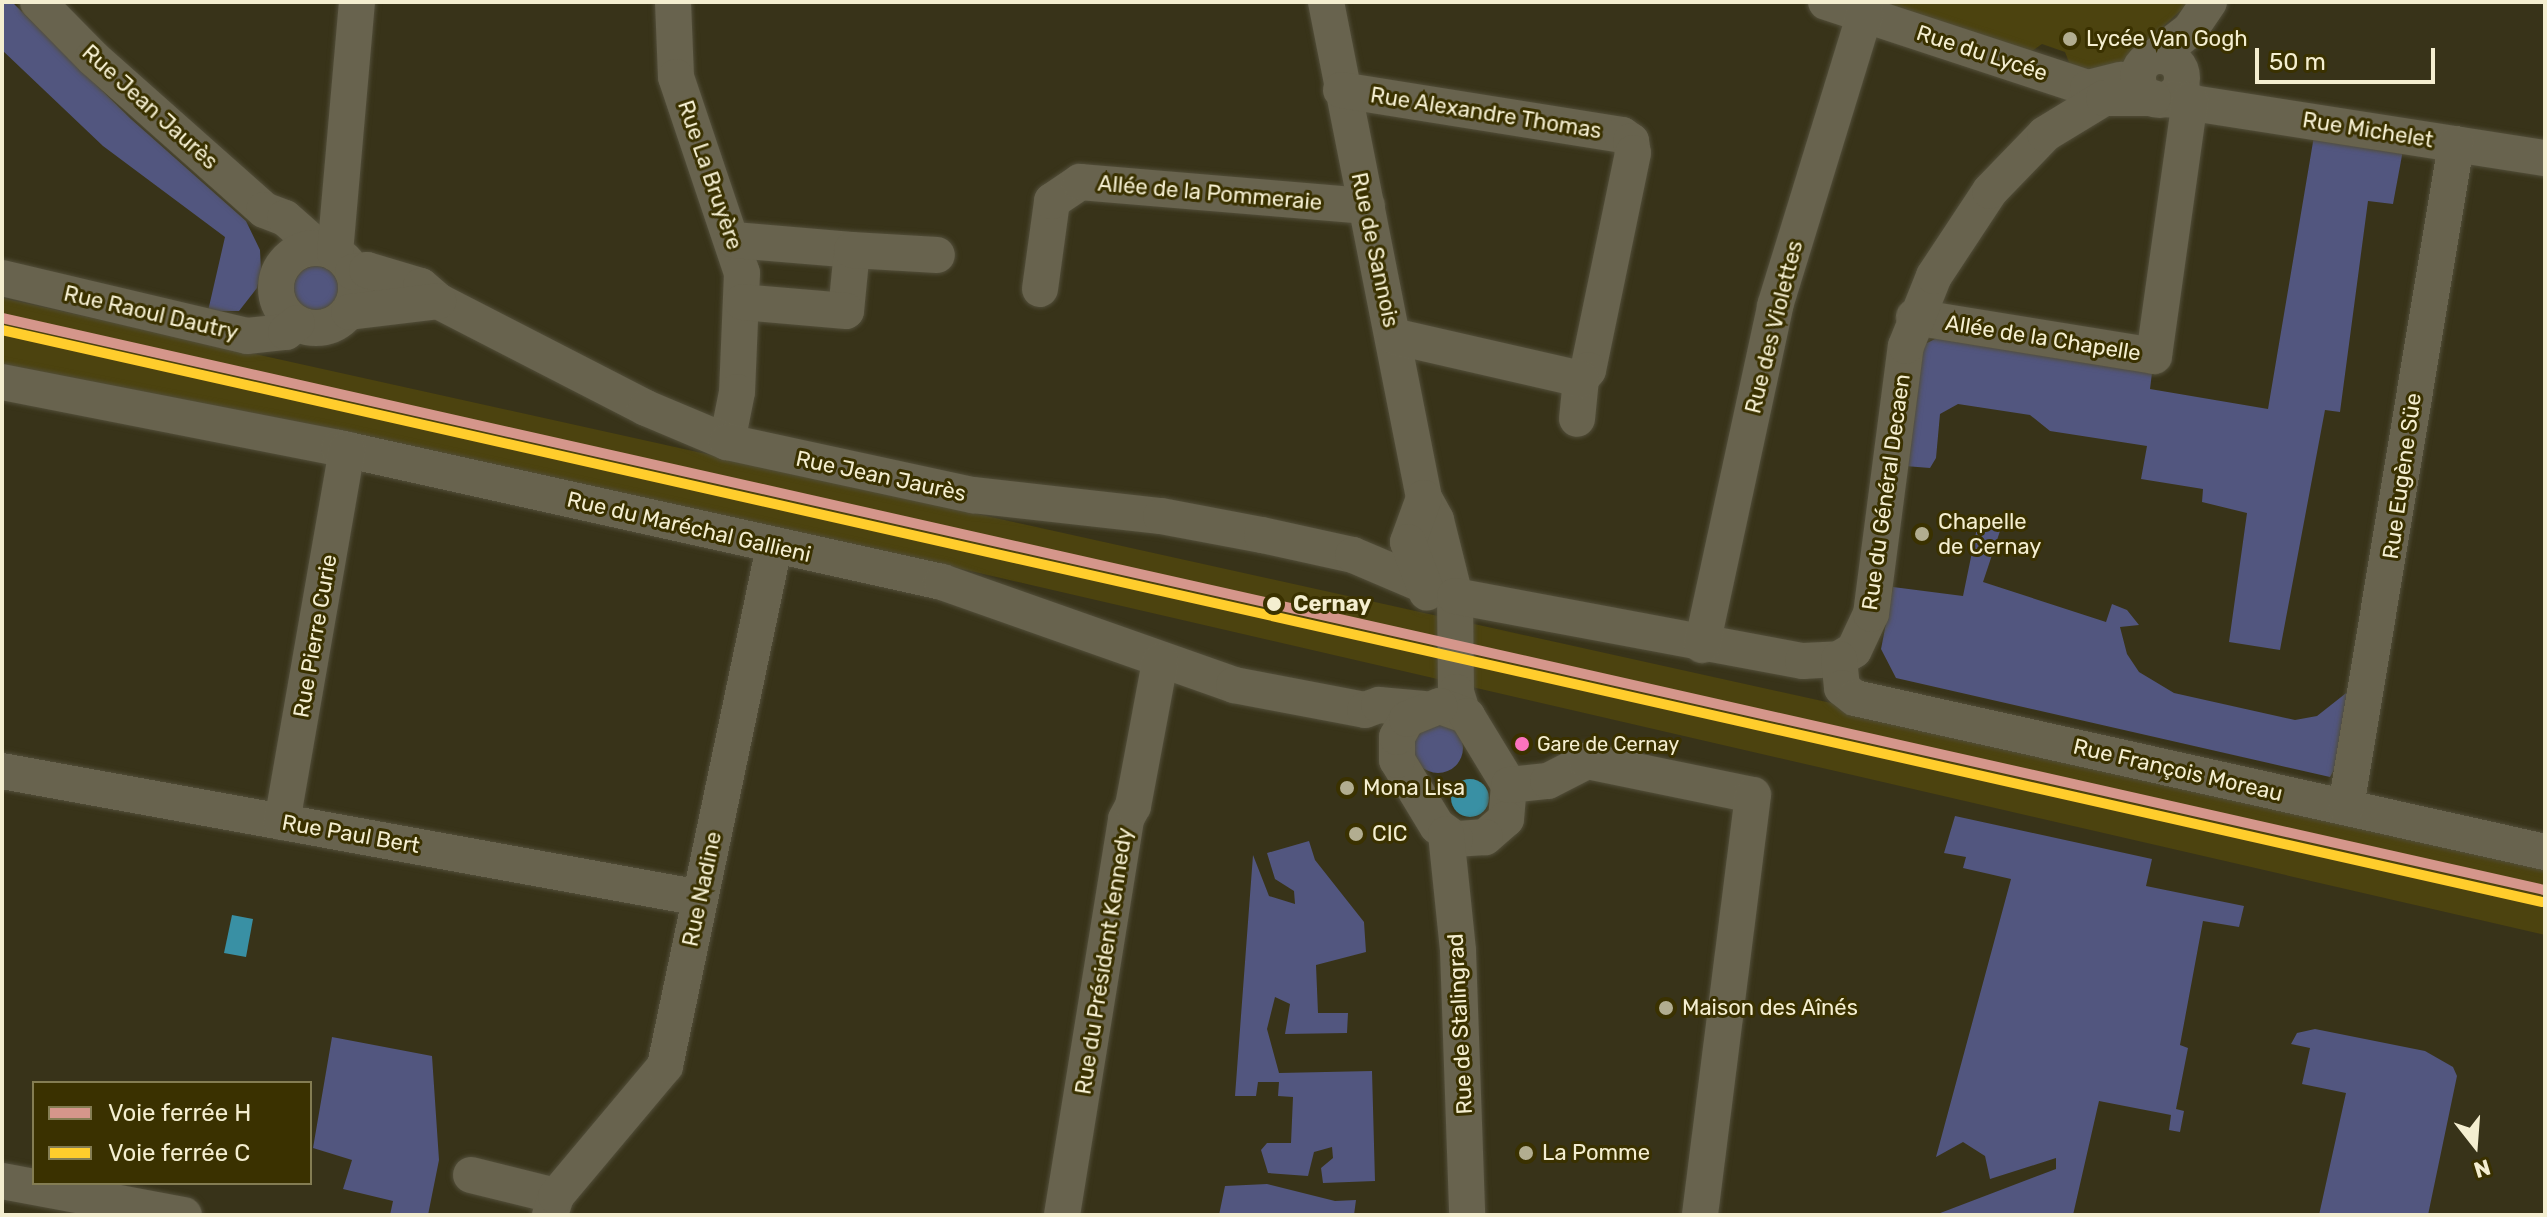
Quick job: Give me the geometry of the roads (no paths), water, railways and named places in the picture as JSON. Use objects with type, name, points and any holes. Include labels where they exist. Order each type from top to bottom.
[{"type":"street","name":"Rue Jean Jaurès","points":[[38,2],[93,58],[264,210],[285,218],[336,258],[421,286],[438,301],[673,421],[727,442],[973,495],[1161,516],[1353,555],[1433,578]]},
{"type":"street","points":[[349,312],[356,293],[336,258],[357,2]]},
{"type":"street","name":"Rue La Bruyère","points":[[673,2],[676,77],[734,240],[742,302],[737,392],[727,442]]},
{"type":"street","name":"Rue de Sannois","points":[[1326,2],[1424,498],[1433,578],[1456,692],[1438,710]]},
{"type":"street","name":"Rue du Lycée","points":[[1826,2],[2088,88],[2166,84]]},
{"type":"street","name":"Rue des Violettes","points":[[1702,645],[1775,306],[1865,14]]},
{"type":"street","points":[[2166,84],[2199,16]]},
{"type":"street","name":"Rue Michelet","points":[[2166,84],[2456,144],[2545,158]]},
{"type":"street","name":"Rue du Général Decaen","points":[[1839,659],[1860,644],[1871,614],[1914,317],[1934,276],[1990,191],[2045,134],[2104,98],[2166,84]]},
{"type":"street","name":"Allée de la Chapelle","points":[[1914,317],[2154,356],[2166,84]]},
{"type":"street","name":"Rue Alexandre Thomas","points":[[1341,90],[1622,135],[1631,141],[1633,153],[1588,370],[1581,379],[1577,419]]},
{"type":"street","name":"Rue Eugène Süe","points":[[2346,807],[2456,144]]},
{"type":"street","name":"Allée de la Pommeraie","points":[[1040,289],[1052,201],[1080,182],[1367,206]]},
{"type":"street","points":[[264,210],[282,267]]},
{"type":"street","points":[[734,240],[937,255]]},
{"type":"street","points":[[742,302],[846,311],[852,250]]},
{"type":"street","points":[[336,258],[298,253],[282,267],[277,279],[280,305],[297,323],[325,327],[349,312],[438,301]]},
{"type":"street","name":"Rue Raoul Dautry","points":[[2,278],[247,336],[286,332],[297,323]]},
{"type":"street","points":[[1393,336],[1581,379]]},
{"type":"street","name":"Rue du Maréchal Gallieni","points":[[2,382],[347,450],[942,582],[1160,662],[1234,685],[1365,710],[1379,705],[1438,710]]},
{"type":"street","name":"Rue Pierre Curie","points":[[282,822],[347,450]]},
{"type":"street","name":"Rue de Sannois","points":[[1424,498],[1436,520],[1433,578]]},
{"type":"street","name":"Rue Nadine","points":[[471,1175],[553,1205],[659,1078],[774,547]]},
{"type":"street","points":[[1433,578],[1702,645],[1803,661],[1839,659]]},
{"type":"street","name":"Rue François Moreau","points":[[1839,659],[1842,688],[1855,698],[2545,852]]},
{"type":"street","name":"Rue du Président Kennedy","points":[[1062,1215],[1126,819],[1133,806],[1160,662]]},
{"type":"street","points":[[1365,710],[1396,752],[1401,768],[1446,834],[1462,840],[1485,837],[1500,827],[1510,796]]},
{"type":"street","points":[[1396,752],[1399,729],[1438,710],[1510,796]]},
{"type":"street","points":[[1510,796],[1542,791],[1548,781],[1587,761],[1753,795],[1700,1215]]},
{"type":"street","name":"Rue Paul Bert","points":[[2,771],[700,898]]},
{"type":"street","name":"Rue de Stalingrad","points":[[1446,834],[1458,951],[1467,1215]]},
{"type":"street","points":[[2,1181],[184,1215]]},
{"type":"rail line","name":"H","points":[[2,318],[2545,890]]},
{"type":"rail line","name":"C","points":[[2,330],[2542,902]]},
{"type":"place","name":"Lycée Van Gogh","points":[[2070,39]]},
{"type":"place","name":"Chapelle de Cernay","points":[[1922,534]]},
{"type":"place","name":"Cernay","points":[[1274,604]]},
{"type":"place","name":"Gare de Cernay","points":[[1522,744]]},
{"type":"place","name":"Mona Lisa","points":[[1347,788]]},
{"type":"place","name":"CIC","points":[[1356,834]]},
{"type":"place","name":"Maison des Aînés","points":[[1666,1008]]},
{"type":"place","name":"La Pomme","points":[[1526,1153]]}]
